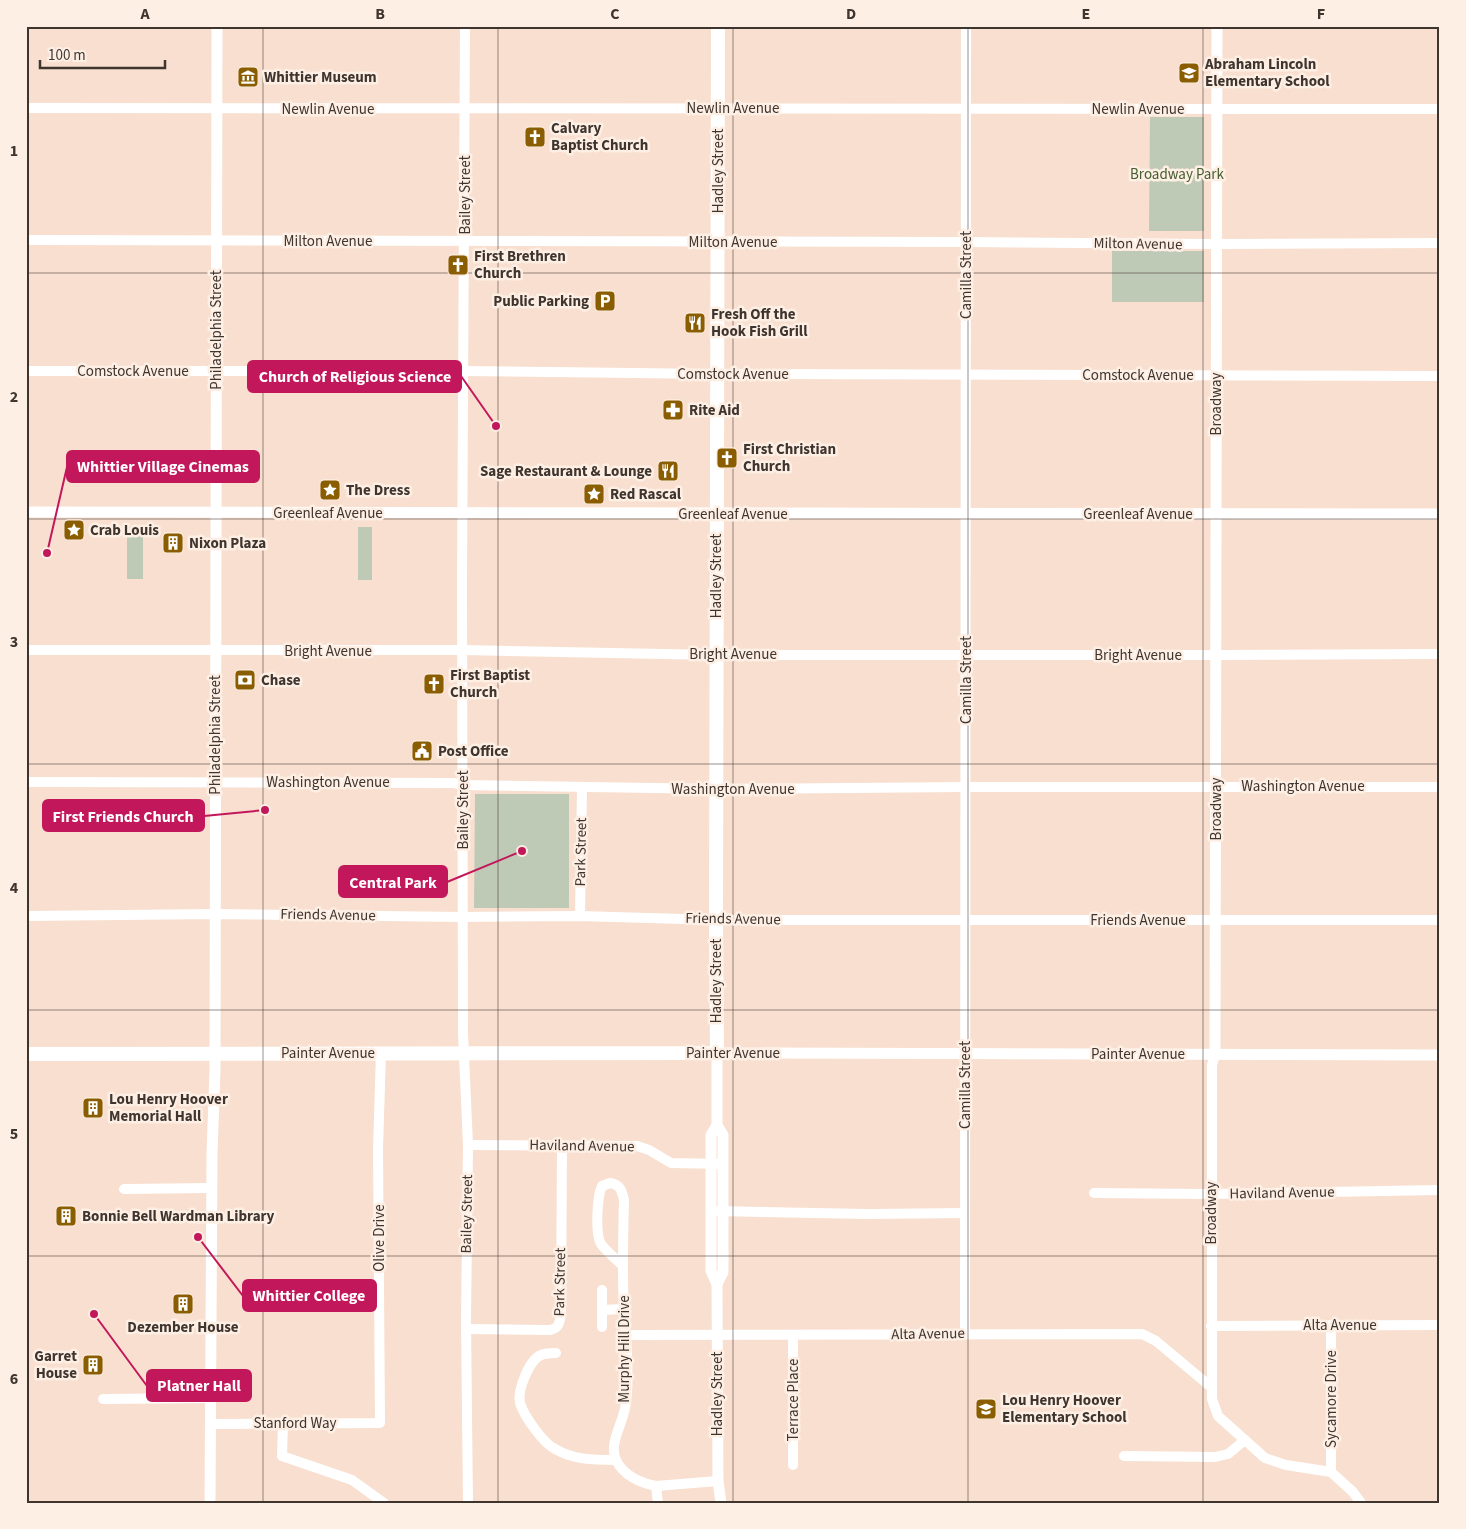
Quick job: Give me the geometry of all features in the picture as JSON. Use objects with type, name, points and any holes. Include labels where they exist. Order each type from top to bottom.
[{"type":"main road","name":"Hadley Street","points":[[717,1053],[716,514],[718,26]]},
{"type":"main road","name":"Painter Avenue","points":[[26,1054],[717,1053]]},
{"type":"street","name":"Philadelphia Street","points":[[210,1503],[212,1188],[215,1054],[217,26]]},
{"type":"street","name":"Bailey Street","points":[[465,26],[466,108],[462,513],[464,1053],[468,1145],[466,1329],[468,1503]]},
{"type":"street","name":"Camilla Street","points":[[965,1334],[966,26]]},
{"type":"street","name":"Broadway","points":[[1217,26],[1216,920],[1215,1054],[1212,1065],[1211,1387],[1212,1399],[1218,1416],[1271,1460],[1286,1465],[1331,1472]]},
{"type":"street","name":"Newlin Avenue","points":[[26,108],[1440,109]]},
{"type":"street","name":"Milton Avenue","points":[[26,240],[1440,243]]},
{"type":"street","name":"Comstock Avenue","points":[[26,371],[463,371],[717,374],[1440,376]]},
{"type":"street","name":"Greenleaf Avenue","points":[[26,512],[1440,514]]},
{"type":"street","name":"Bright Avenue","points":[[26,650],[463,650],[716,654],[1216,656],[1440,654]]},
{"type":"street","name":"Washington Avenue","points":[[26,782],[454,783],[463,785],[582,788],[717,789],[1216,786],[1440,787]]},
{"type":"street","name":"Park Street","points":[[580,916],[582,788]]},
{"type":"street","name":"Friends Avenue","points":[[26,916],[215,914],[463,917],[580,916],[716,920],[1440,920]]},
{"type":"street","name":"Olive Drive","points":[[380,1423],[378,1149],[381,1053]]},
{"type":"street","name":"Painter Avenue","points":[[717,1053],[1440,1055]]},
{"type":"street","name":"Hadley Street","points":[[717,1053],[717,1125],[711,1135],[717,1164],[717,1211],[711,1271],[717,1284],[718,1481],[720,1503]]},
{"type":"street","name":"Haviland Avenue","points":[[468,1145],[637,1146],[672,1162],[717,1164]]},
{"type":"street","name":"Park Street","points":[[466,1329],[550,1330],[556,1328],[559,1324],[561,1315],[562,1145]]},
{"type":"street","name":"Murphy Hill Drive","points":[[616,1460],[615,1443],[624,1413],[627,1391],[623,1266],[624,1200],[622,1191],[618,1186],[610,1183],[602,1186],[598,1196],[599,1238],[607,1251],[623,1266]]},
{"type":"street","points":[[124,1189],[212,1188]]},
{"type":"street","name":"Haviland Avenue","points":[[1094,1193],[1212,1194],[1440,1190]]},
{"type":"street","points":[[717,1211],[868,1214],[965,1213]]},
{"type":"street","points":[[602,1290],[602,1327]]},
{"type":"street","points":[[602,1310],[624,1309]]},
{"type":"street","name":"Alta Avenue","points":[[1211,1326],[1440,1325]]},
{"type":"street","name":"Sycamore Drive","points":[[1331,1326],[1331,1472]]},
{"type":"street","name":"Alta Avenue","points":[[626,1335],[1142,1334],[1156,1341],[1211,1387]]},
{"type":"street","name":"Terrace Place","points":[[793,1465],[794,1335]]},
{"type":"street","points":[[556,1353],[541,1355],[535,1359],[523,1382],[520,1396],[524,1411],[540,1436],[553,1448],[584,1460],[616,1460],[637,1481],[656,1486],[718,1481]]},
{"type":"street","points":[[103,1399],[211,1398]]},
{"type":"street","points":[[283,1423],[282,1456],[352,1480],[384,1503]]},
{"type":"street","name":"Stanford Way","points":[[211,1424],[380,1423]]},
{"type":"street","points":[[1124,1456],[1215,1457],[1228,1454],[1245,1440]]},
{"type":"street","points":[[1331,1472],[1353,1492],[1361,1503]]},
{"type":"street","points":[[656,1486],[658,1503]]},
{"type":"green space","name":"Broadway Park","points":[[1150,117],[1204,117],[1204,231],[1149,231]]},
{"type":"green space","points":[[1112,251],[1204,251],[1204,302],[1112,302]]},
{"type":"green space","points":[[127,527],[143,527],[143,579],[127,579]]},
{"type":"green space","points":[[358,527],[372,527],[372,580],[358,580]]},
{"type":"green space","points":[[475,794],[569,794],[569,908],[474,908]]},
{"type":"place","name":"Abraham Lincoln Elementary School","points":[[1189,73]]},
{"type":"place","name":"Whittier Museum","points":[[248,77]]},
{"type":"place","name":"Calvary Baptist Church","points":[[535,137]]},
{"type":"place","name":"First Brethren Church","points":[[458,265]]},
{"type":"place","name":"Public Parking","points":[[605,301]]},
{"type":"place","name":"Fresh Off the Hook Fish Grill","points":[[695,323]]},
{"type":"place","name":"Rite Aid","points":[[673,410]]},
{"type":"place","name":"Church of Religious Science","points":[[496,426]]},
{"type":"place","name":"First Christian Church","points":[[727,458]]},
{"type":"place","name":"Sage Restaurant & Lounge","points":[[668,471]]},
{"type":"place","name":"The Dress","points":[[330,490]]},
{"type":"place","name":"Red Rascal","points":[[594,494]]},
{"type":"place","name":"Crab Louis","points":[[74,530]]},
{"type":"place","name":"Nixon Plaza","points":[[173,543]]},
{"type":"place","name":"Whittier Village Cinemas","points":[[47,553]]},
{"type":"place","name":"Chase","points":[[245,680]]},
{"type":"place","name":"First Baptist Church","points":[[434,684]]},
{"type":"place","name":"Post Office","points":[[422,751]]},
{"type":"place","name":"First Friends Church","points":[[265,810]]},
{"type":"place","name":"Central Park","points":[[522,851]]},
{"type":"place","name":"Lou Henry Hoover Memorial Hall","points":[[93,1108]]},
{"type":"place","name":"Bonnie Bell Wardman Library","points":[[66,1216]]},
{"type":"place","name":"Whittier College","points":[[198,1237]]},
{"type":"place","name":"Dezember House","points":[[183,1304]]},
{"type":"place","name":"Platner Hall","points":[[94,1314]]},
{"type":"place","name":"Garret House","points":[[93,1365]]},
{"type":"place","name":"Lou Henry Hoover Elementary School","points":[[986,1409]]}]
